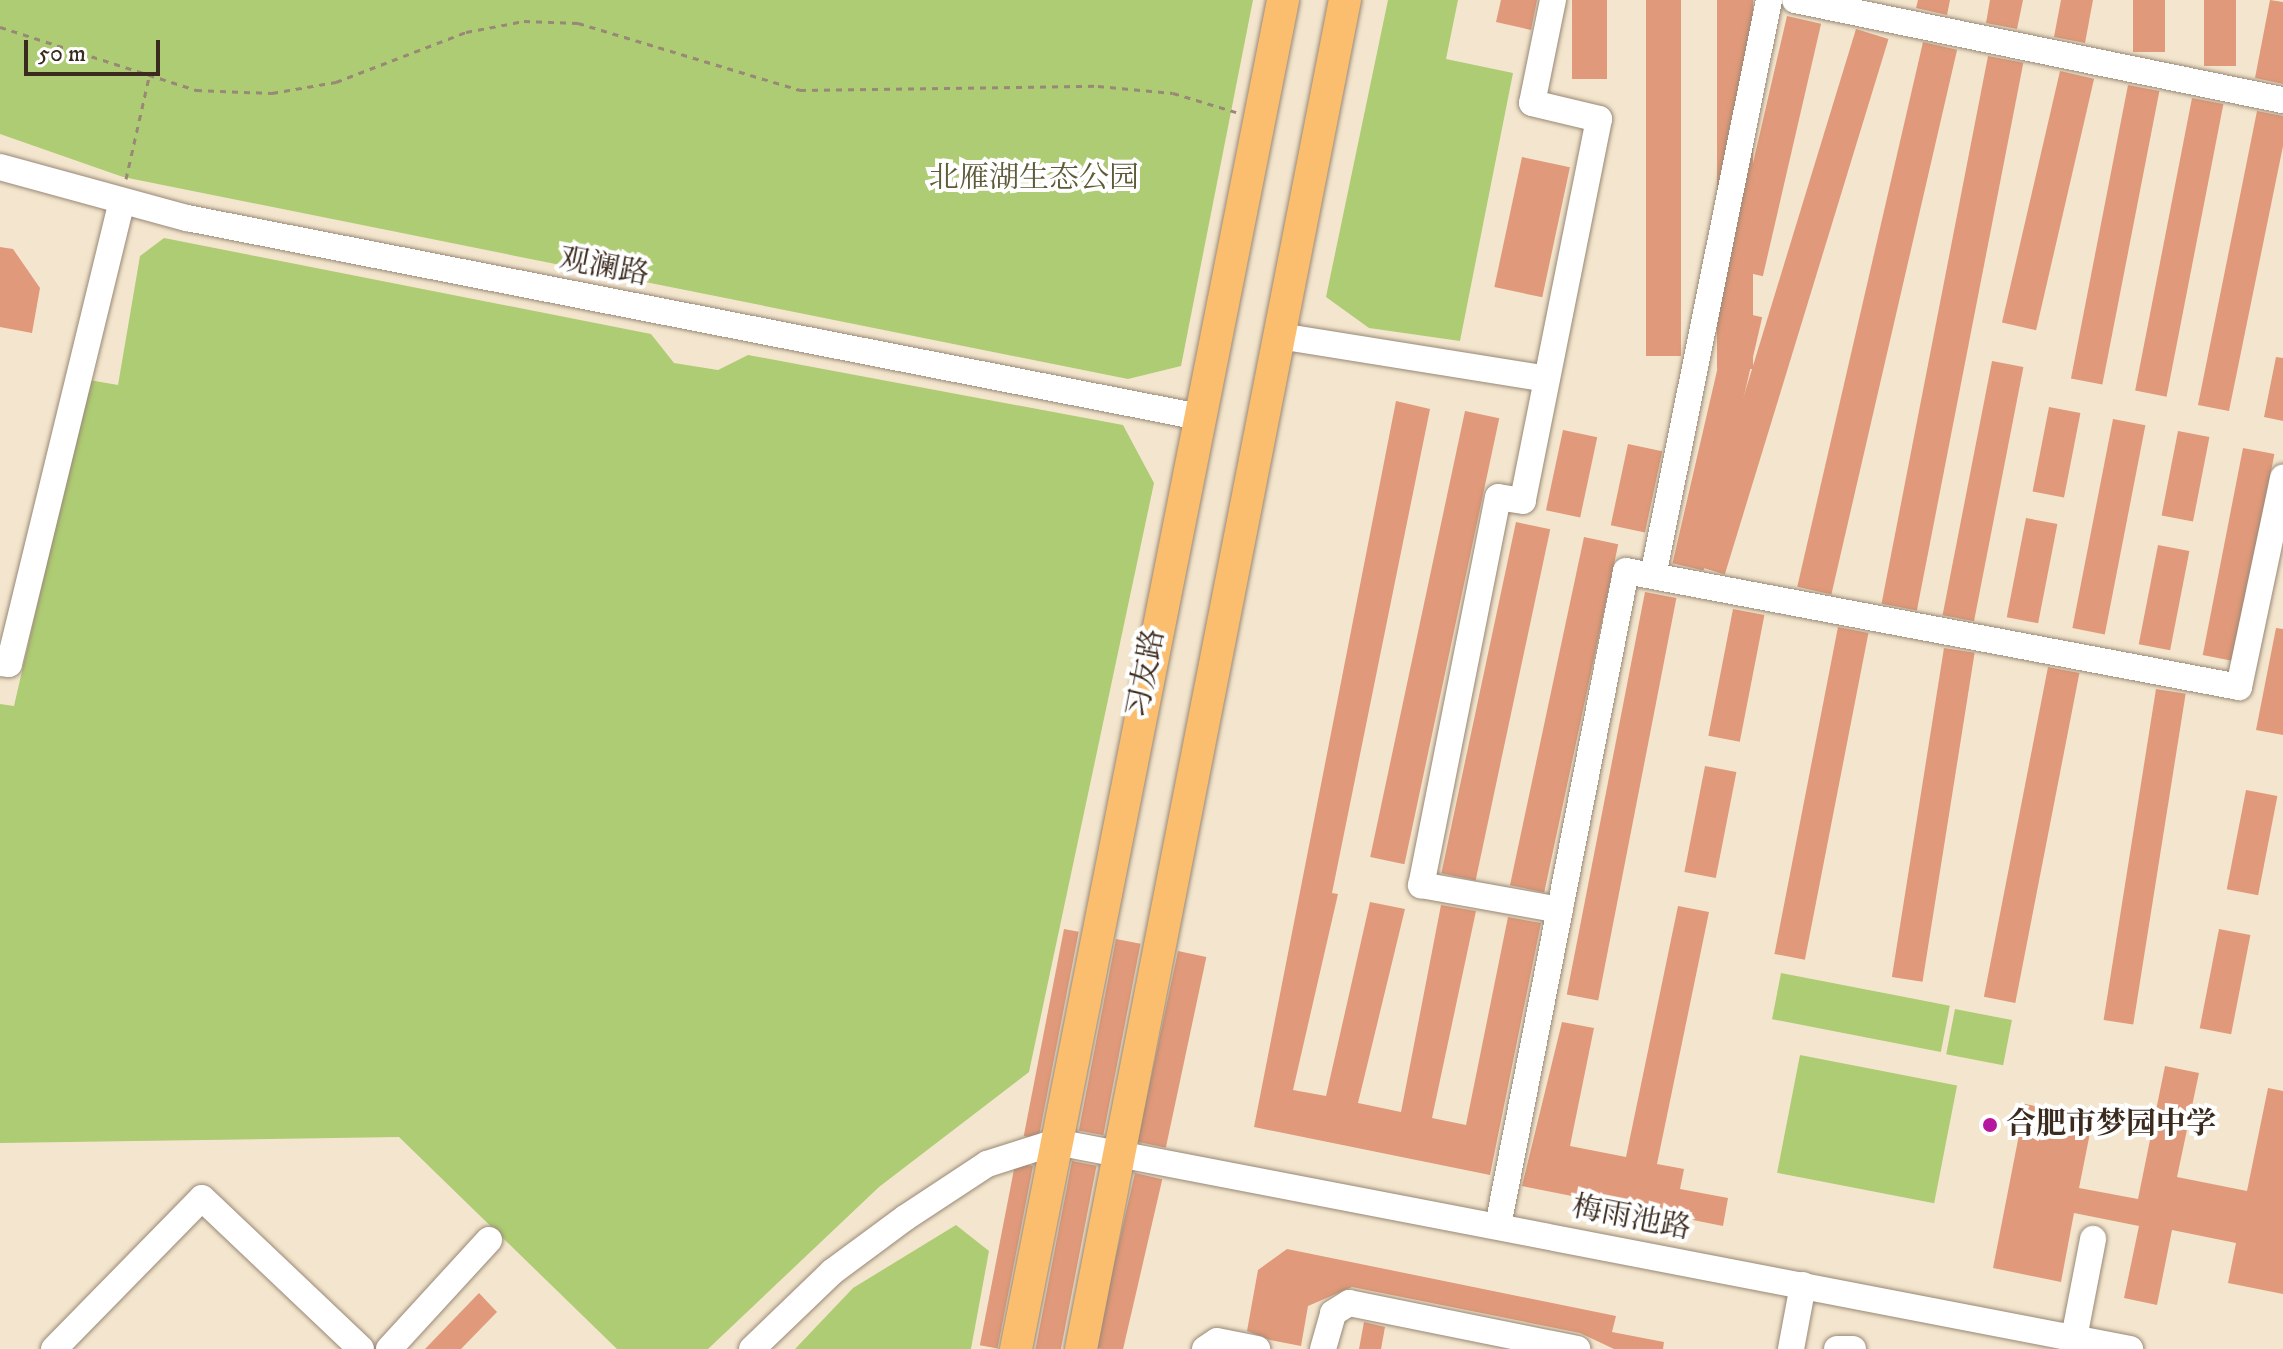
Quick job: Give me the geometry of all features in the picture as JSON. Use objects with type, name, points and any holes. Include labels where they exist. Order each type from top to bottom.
[{"type":"main road","name":"习友路","points":[[1016,1349],[1283,0]]},
{"type":"main road","points":[[1081,1349],[1345,0]]},
{"type":"street","points":[[1553,0],[1532,103],[1599,119],[1523,501],[1498,497],[1421,885],[1560,910]]},
{"type":"street","points":[[1653,576],[1769,0]]},
{"type":"street","points":[[1795,0],[2283,100]]},
{"type":"street","name":"观澜路","points":[[0,167],[121,203],[1199,417]]},
{"type":"street","points":[[0,663],[9,664],[121,203]]},
{"type":"street","points":[[1279,336],[1547,379]]},
{"type":"street","points":[[1498,1226],[1626,571],[2239,687],[2283,478]]},
{"type":"street","points":[[752,1349],[832,1272],[905,1218],[987,1164],[1056,1142]]},
{"type":"street","name":"梅雨池路","points":[[1056,1142],[2130,1349]]},
{"type":"street","points":[[54,1349],[202,1198],[361,1349]]},
{"type":"street","points":[[2074,1338],[2093,1239]]},
{"type":"street","points":[[389,1349],[489,1240]]},
{"type":"street","points":[[1791,1349],[1803,1285]]},
{"type":"street","points":[[1323,1349],[1333,1313],[1349,1303],[1577,1349]]},
{"type":"street","points":[[1205,1349],[1217,1341],[1257,1349]]},
{"type":"street","points":[[1837,1349],[1853,1349]]},
{"type":"path","points":[[0,27],[196,90],[272,93],[336,82],[466,32],[524,21],[578,23],[745,79],[800,90],[1098,86],[1173,93],[1259,119]]},
{"type":"path","points":[[121,203],[149,77]]},
{"type":"green space","name":"北雁湖生态公园","points":[[0,0],[1253,0],[1181,366],[1128,379],[123,177],[0,134]]},
{"type":"green space","points":[[1388,0],[1458,0],[1446,59],[1513,73],[1460,341],[1369,328],[1326,297]]},
{"type":"green space","points":[[164,238],[651,334],[674,363],[718,370],[748,355],[1123,425],[1154,483],[1029,1072],[879,1187],[708,1349],[617,1349],[399,1137],[0,1143],[0,704],[14,706],[89,380],[118,385],[140,256]]},
{"type":"green space","points":[[1781,973],[1950,1006],[1941,1052],[1772,1019]]},
{"type":"green space","points":[[1955,1009],[2012,1020],[2003,1065],[1946,1054]]},
{"type":"green space","points":[[1800,1055],[1957,1086],[1934,1203],[1777,1173]]},
{"type":"green space","points":[[956,1225],[989,1251],[971,1349],[795,1349],[853,1288]]},
{"type":"building","points":[[1501,0],[1537,0],[1531,30],[1496,22]]},
{"type":"building","points":[[1572,0],[1607,0],[1607,79],[1572,79]]},
{"type":"building","points":[[1646,0],[1681,0],[1681,356],[1646,356]]},
{"type":"building","points":[[1717,0],[1753,0],[1753,369],[1717,369]]},
{"type":"building","points":[[1918,0],[1950,0],[1947,15],[1916,8]]},
{"type":"building","points":[[1990,0],[2023,0],[2017,29],[1986,23]]},
{"type":"building","points":[[2061,0],[2093,0],[2085,43],[2054,37]]},
{"type":"building","points":[[2133,0],[2165,0],[2165,52],[2133,52]]},
{"type":"building","points":[[2204,0],[2236,0],[2236,66],[2204,66]]},
{"type":"building","points":[[2270,0],[2283,2],[2283,84],[2255,78]]},
{"type":"building","points":[[1787,16],[1821,24],[1763,276],[1729,268]]},
{"type":"building","points":[[1856,29],[1889,39],[1725,574],[1692,565]]},
{"type":"building","points":[[1923,42],[1957,50],[1831,595],[1797,587]]},
{"type":"building","points":[[1988,56],[2023,63],[1917,611],[1882,604]]},
{"type":"building","points":[[2060,71],[2094,79],[2036,330],[2002,322]]},
{"type":"building","points":[[2128,85],[2159,91],[2102,385],[2071,379]]},
{"type":"building","points":[[2192,98],[2223,104],[2167,397],[2135,391]]},
{"type":"building","points":[[2257,111],[2283,116],[2283,146],[2229,411],[2198,405]]},
{"type":"building","points":[[1522,157],[1570,167],[1542,297],[1494,287]]},
{"type":"building","points":[[0,247],[13,249],[40,288],[32,333],[0,327]]},
{"type":"building","points":[[1731,310],[1762,317],[1704,571],[1673,563]]},
{"type":"building","points":[[2276,357],[2283,358],[2283,421],[2264,417]]},
{"type":"building","points":[[1992,361],[2023,367],[1974,621],[1943,615]]},
{"type":"building","points":[[1396,401],[1430,409],[1332,893],[1338,894],[1293,1090],[1326,1096],[1370,902],[1405,909],[1358,1103],[1401,1112],[1441,905],[1476,911],[1432,1118],[1466,1125],[1508,917],[1541,923],[1490,1175],[1254,1127]]},
{"type":"building","points":[[2049,407],[2080,413],[2064,498],[2033,491]]},
{"type":"building","points":[[1465,411],[1499,418],[1404,864],[1370,857]]},
{"type":"building","points":[[2113,419],[2145,425],[2105,634],[2072,628]]},
{"type":"building","points":[[1563,430],[1597,437],[1580,517],[1546,510]]},
{"type":"building","points":[[2178,431],[2209,437],[2193,522],[2162,515]]},
{"type":"building","points":[[1628,444],[1662,451],[1645,532],[1611,525]]},
{"type":"building","points":[[2243,448],[2274,454],[2234,661],[2203,655]]},
{"type":"building","points":[[2026,518],[2057,524],[2038,623],[2007,617]]},
{"type":"building","points":[[1516,522],[1550,529],[1476,880],[1441,873]]},
{"type":"building","points":[[1584,537],[1618,544],[1544,892],[1510,885]]},
{"type":"building","points":[[2158,545],[2189,551],[2170,650],[2139,644]]},
{"type":"building","points":[[1645,592],[1676,598],[1598,1001],[1567,994]]},
{"type":"building","points":[[1733,609],[1764,615],[1740,742],[1708,736]]},
{"type":"building","points":[[1838,627],[1868,633],[1805,960],[1774,954]]},
{"type":"building","points":[[2276,628],[2283,629],[2283,735],[2256,730]]},
{"type":"building","points":[[1944,648],[1975,653],[1923,982],[1892,977]]},
{"type":"building","points":[[2048,667],[2079,673],[2015,1003],[1984,997]]},
{"type":"building","points":[[2156,689],[2186,694],[2133,1025],[2104,1020]]},
{"type":"building","points":[[1705,766],[1736,772],[1716,878],[1684,872]]},
{"type":"building","points":[[2246,790],[2277,796],[2258,895],[2227,889]]},
{"type":"building","points":[[1678,906],[1709,912],[1657,1164],[1684,1169],[1680,1189],[1728,1198],[1723,1226],[1522,1186],[1562,1022],[1594,1028],[1570,1146],[1626,1157]]},
{"type":"building","points":[[1064,929],[1079,932],[1038,1139],[1024,1136]]},
{"type":"building","points":[[2219,929],[2250,935],[2231,1034],[2200,1028]]},
{"type":"building","points":[[1116,939],[1141,944],[1103,1135],[1079,1130]]},
{"type":"building","points":[[1178,951],[1206,957],[1166,1148],[1137,1142]]},
{"type":"building","points":[[2165,1066],[2199,1073],[2177,1177],[2247,1191],[2268,1088],[2283,1091],[2283,1294],[2228,1283],[2236,1243],[2172,1230],[2157,1305],[2124,1298],[2139,1226],[2074,1213],[2061,1282],[1993,1268],[2025,1104],[2093,1118],[2079,1188],[2138,1199]]},
{"type":"building","points":[[1072,1161],[1097,1166],[1061,1349],[1035,1349]]},
{"type":"building","points":[[1015,1163],[1033,1166],[998,1349],[980,1345]]},
{"type":"building","points":[[1135,1173],[1162,1179],[1123,1349],[1095,1347]]},
{"type":"building","points":[[1287,1249],[1616,1316],[1612,1332],[1664,1342],[1663,1349],[1614,1349],[1580,1333],[1352,1287],[1308,1306],[1301,1346],[1270,1340],[1247,1331],[1258,1270]]},
{"type":"building","points":[[479,1293],[497,1312],[461,1349],[425,1349]]},
{"type":"building","points":[[1364,1322],[1385,1327],[1381,1349],[1359,1349]]},
{"type":"place","name":"合肥市梦园中学","points":[[1990,1125]]}]
